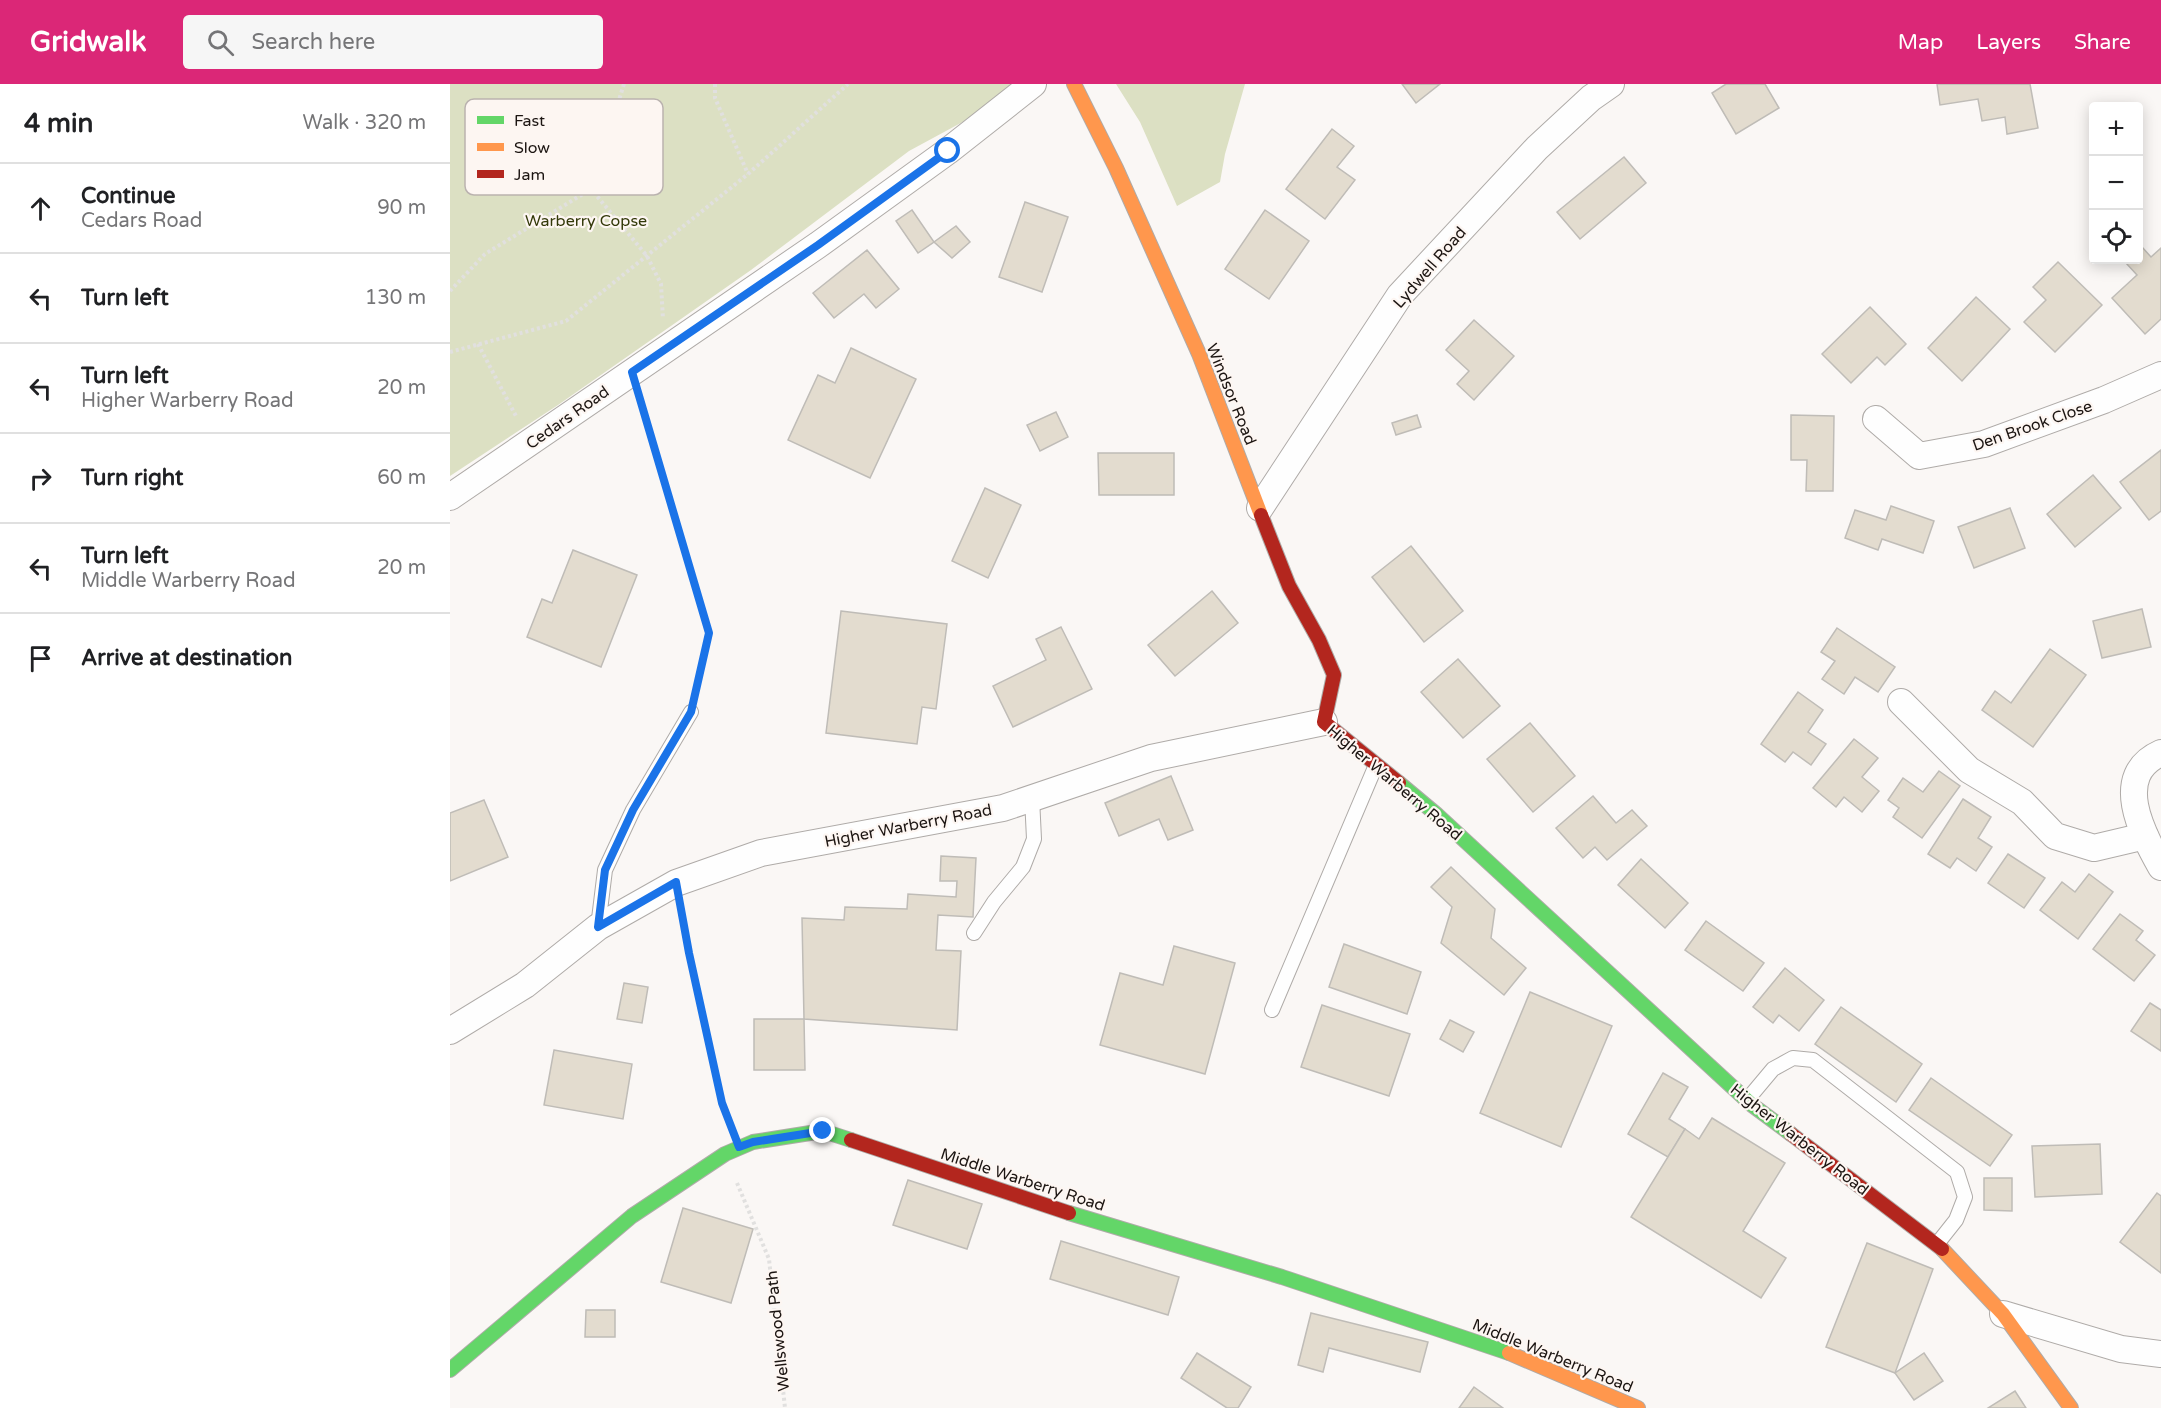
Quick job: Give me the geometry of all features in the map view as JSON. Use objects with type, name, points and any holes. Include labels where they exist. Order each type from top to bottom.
[{"type":"street","name":"Cedars Road","points":[[450,497],[818,245],[948,151],[1034,84]]},
{"type":"street","name":"Windsor Road","points":[[1074,84],[1116,168],[1194,343],[1260,508],[1288,586],[1319,640],[1334,675],[1324,722]]},
{"type":"street","name":"Lydwell Road","points":[[1260,508],[1400,295],[1538,148],[1591,98],[1611,84]]},
{"type":"street","name":"Den Brook Close","points":[[1876,419],[1919,456],[1984,444],[2104,400],[2161,375]]},
{"type":"street","points":[[1901,702],[1969,770],[2022,802],[2055,836],[2094,848],[2145,836]]},
{"type":"street","name":"Higher Warberry Road","points":[[450,1031],[525,985],[598,927],[676,882],[761,853],[1004,808],[1151,758],[1324,722],[1445,822],[1747,1100],[1937,1244],[2004,1314],[2071,1408]]},
{"type":"street","points":[[2161,753],[2152,757],[2138,771],[2133,800],[2145,836],[2161,867]]},
{"type":"street","name":"Middle Warberry Road","points":[[450,1370],[632,1216],[725,1154],[762,1140],[823,1131],[1082,1217],[1282,1277],[1496,1347],[1638,1408]]},
{"type":"street","points":[[2004,1314],[2121,1349],[2161,1354]]},
{"type":"lane","points":[[598,927],[605,870],[633,810],[691,712]]},
{"type":"lane","points":[[1272,1010],[1376,765]]},
{"type":"lane","points":[[974,933],[994,902],[1023,867],[1034,839],[1032,798]]},
{"type":"lane","points":[[1747,1100],[1773,1069],[1793,1058],[1813,1060],[1957,1172],[1965,1197],[1956,1220],[1937,1244]]},
{"type":"path","points":[[619,99],[624,84]]},
{"type":"path","points":[[715,84],[715,98],[748,174]]},
{"type":"path","points":[[450,350],[566,321],[748,174],[848,84]]},
{"type":"path","points":[[450,291],[485,254],[581,195]]},
{"type":"path","points":[[596,195],[647,256],[661,284],[664,350]]},
{"type":"path","points":[[478,344],[530,443]]},
{"type":"path","points":[[632,372],[709,633],[691,712]]},
{"type":"path","points":[[676,882],[722,1103],[739,1147]]},
{"type":"path","name":"Wellswood Path","points":[[725,1154],[769,1259],[785,1408]]},
{"type":"green space","name":"Warberry Copse","points":[[450,84],[1033,84],[909,151],[751,270],[558,405],[450,476]]},
{"type":"green space","points":[[1116,84],[1245,84],[1225,154],[1220,182],[1177,206],[1140,122]]},
{"type":"building","points":[[1402,84],[1440,84],[1416,103]]},
{"type":"building","points":[[1726,84],[1765,84],[1779,108],[1736,134],[1712,93]]},
{"type":"building","points":[[1937,84],[2030,84],[2038,128],[2007,134],[2005,117],[1982,121],[1978,99],[1940,105]]},
{"type":"building","points":[[1332,129],[1354,146],[1337,167],[1355,180],[1325,219],[1286,189]]},
{"type":"building","points":[[1624,157],[1646,183],[1580,239],[1557,212]]},
{"type":"building","points":[[1025,202],[1068,217],[1042,292],[999,277]]},
{"type":"building","points":[[912,210],[934,242],[918,253],[896,221]]},
{"type":"building","points":[[1265,210],[1309,241],[1269,299],[1225,269]]},
{"type":"building","points":[[956,226],[970,242],[952,258],[934,242]]},
{"type":"building","points":[[2143,248],[2151,257],[2161,248],[2161,319],[2145,334],[2112,298],[2137,275],[2127,264],[2143,264]]},
{"type":"building","points":[[867,250],[899,289],[876,308],[864,294],[834,318],[813,293]]},
{"type":"building","points":[[2058,262],[2102,305],[2055,352],[2024,322],[2046,300],[2033,287]]},
{"type":"building","points":[[1976,297],[2010,329],[1962,381],[1928,348]]},
{"type":"building","points":[[1870,307],[1906,344],[1885,365],[1877,357],[1851,383],[1822,354]]},
{"type":"building","points":[[1474,320],[1514,356],[1474,400],[1457,384],[1469,371],[1446,350]]},
{"type":"building","points":[[851,348],[916,379],[870,478],[788,440],[818,375],[835,383]]},
{"type":"building","points":[[1056,412],[1068,437],[1040,451],[1027,425]]},
{"type":"building","points":[[1417,415],[1421,427],[1396,435],[1392,423]]},
{"type":"building","points":[[1791,415],[1834,416],[1833,491],[1806,491],[1807,460],[1791,460]]},
{"type":"building","points":[[2161,450],[2161,511],[2149,520],[2120,482]]},
{"type":"building","points":[[1098,453],[1174,453],[1174,495],[1099,495]]},
{"type":"building","points":[[2093,475],[2121,508],[2075,547],[2047,514]]},
{"type":"building","points":[[985,488],[1021,505],[988,578],[952,561]]},
{"type":"building","points":[[1891,506],[1934,521],[1923,553],[1882,539],[1878,550],[1845,538],[1855,510],[1886,520]]},
{"type":"building","points":[[2010,508],[2025,548],[1974,568],[1958,527]]},
{"type":"building","points":[[1411,546],[1463,611],[1424,642],[1372,577]]},
{"type":"building","points":[[573,550],[637,575],[601,667],[527,637],[542,599],[552,603]]},
{"type":"building","points":[[1212,591],[1238,623],[1175,676],[1148,645]]},
{"type":"building","points":[[2142,609],[2151,647],[2102,658],[2093,621]]},
{"type":"building","points":[[841,611],[947,624],[936,709],[922,707],[917,744],[826,733]]},
{"type":"building","points":[[1061,627],[1092,689],[1013,727],[993,686],[1046,660],[1036,639]]},
{"type":"building","points":[[1837,628],[1895,667],[1878,692],[1855,677],[1844,694],[1822,679],[1835,661],[1821,652]]},
{"type":"building","points":[[2050,649],[2086,675],[2033,747],[1982,710],[1995,691],[2011,703]]},
{"type":"building","points":[[1458,659],[1500,706],[1463,738],[1421,692]]},
{"type":"building","points":[[1798,692],[1823,710],[1808,732],[1826,744],[1811,765],[1793,752],[1785,762],[1761,744]]},
{"type":"building","points":[[1530,723],[1575,776],[1533,812],[1487,759]]},
{"type":"building","points":[[1854,739],[1878,758],[1862,777],[1879,791],[1862,812],[1844,797],[1836,807],[1813,788]]},
{"type":"building","points":[[1939,771],[1960,786],[1922,838],[1893,817],[1899,808],[1888,800],[1903,778],[1923,792]]},
{"type":"building","points":[[1171,776],[1193,830],[1168,840],[1159,819],[1119,836],[1105,803]]},
{"type":"building","points":[[1593,796],[1616,823],[1632,810],[1647,826],[1607,860],[1595,847],[1583,858],[1556,828]]},
{"type":"building","points":[[1963,799],[1991,817],[1978,838],[1992,847],[1976,871],[1957,858],[1950,868],[1928,854]]},
{"type":"building","points":[[484,800],[508,857],[450,881],[450,813]]},
{"type":"building","points":[[2008,854],[2045,878],[2024,908],[1988,883]]},
{"type":"building","points":[[941,856],[976,858],[973,917],[938,915],[936,950],[961,951],[957,1030],[804,1019],[802,918],[844,920],[845,907],[907,909],[908,894],[956,897],[957,881],[940,881]]},
{"type":"building","points":[[1641,859],[1688,903],[1665,928],[1618,885]]},
{"type":"building","points":[[1451,867],[1495,909],[1491,938],[1526,968],[1504,995],[1441,943],[1452,907],[1431,887]]},
{"type":"building","points":[[2089,874],[2113,892],[2078,939],[2040,910],[2062,882],[2075,892]]},
{"type":"building","points":[[2120,914],[2143,931],[2136,940],[2155,955],[2134,981],[2093,949]]},
{"type":"building","points":[[1706,921],[1764,963],[1743,991],[1685,950]]},
{"type":"building","points":[[1344,944],[1421,972],[1407,1014],[1329,987]]},
{"type":"building","points":[[1174,946],[1235,963],[1205,1074],[1100,1045],[1120,973],[1163,985]]},
{"type":"building","points":[[1785,968],[1824,1000],[1799,1031],[1779,1015],[1773,1023],[1753,1007]]},
{"type":"building","points":[[624,983],[648,987],[642,1023],[617,1019]]},
{"type":"building","points":[[1530,992],[1612,1026],[1561,1147],[1480,1113]]},
{"type":"building","points":[[2150,1003],[2161,1010],[2161,1051],[2131,1031]]},
{"type":"building","points":[[1322,1005],[1410,1034],[1389,1096],[1301,1067]]},
{"type":"building","points":[[1841,1007],[1922,1064],[1896,1102],[1815,1044]]},
{"type":"building","points":[[754,1019],[804,1019],[805,1070],[754,1070]]},
{"type":"building","points":[[1450,1020],[1474,1032],[1463,1052],[1440,1039]]},
{"type":"building","points":[[554,1050],[632,1064],[623,1119],[544,1105]]},
{"type":"building","points":[[1663,1073],[1688,1087],[1669,1119],[1685,1129],[1668,1157],[1628,1134]]},
{"type":"building","points":[[1931,1078],[2012,1135],[1990,1166],[1909,1110]]},
{"type":"building","points":[[1712,1118],[1785,1163],[1743,1231],[1786,1258],[1761,1298],[1631,1217],[1685,1129],[1699,1139]]},
{"type":"building","points":[[2100,1144],[2102,1194],[2035,1197],[2032,1146]]},
{"type":"building","points":[[1984,1178],[2012,1178],[2012,1211],[1984,1210]]},
{"type":"building","points":[[908,1180],[982,1204],[967,1249],[893,1225]]},
{"type":"building","points":[[2157,1193],[2161,1196],[2161,1273],[2120,1242]]},
{"type":"building","points":[[683,1208],[753,1229],[731,1303],[661,1282]]},
{"type":"building","points":[[1061,1241],[1179,1277],[1168,1315],[1050,1279]]},
{"type":"building","points":[[1867,1243],[1933,1269],[1895,1373],[1826,1347]]},
{"type":"building","points":[[586,1310],[615,1310],[615,1337],[585,1337]]},
{"type":"building","points":[[1311,1313],[1428,1342],[1420,1372],[1329,1348],[1323,1372],[1298,1365]]},
{"type":"building","points":[[1197,1353],[1251,1387],[1238,1408],[1227,1408],[1181,1378]]},
{"type":"building","points":[[1924,1353],[1943,1381],[1914,1400],[1895,1373]]},
{"type":"building","points":[[1474,1387],[1503,1408],[1459,1408]]},
{"type":"building","points":[[2015,1391],[2026,1408],[1988,1408]]},
{"type":"traffic: fast","points":[[1399,783],[1436,814],[1752,1105],[1791,1134]]},
{"type":"traffic: fast","points":[[450,1370],[632,1216],[725,1154],[753,1142],[823,1131],[851,1140]]},
{"type":"traffic: fast","points":[[1069,1213],[1282,1277],[1509,1353]]},
{"type":"traffic: slow","points":[[1074,84],[1116,168],[1199,354],[1261,515]]},
{"type":"traffic: slow","points":[[1942,1249],[2003,1314],[2071,1408]]},
{"type":"traffic: slow","points":[[1509,1353],[1638,1408]]},
{"type":"traffic: jam","points":[[1261,515],[1289,586],[1319,640],[1334,675],[1324,722],[1399,783]]},
{"type":"traffic: jam","points":[[1791,1134],[1942,1249]]},
{"type":"traffic: jam","points":[[851,1140],[1069,1213]]},
{"type":"route","points":[[823,1131],[780,1136],[739,1147],[722,1103],[676,882],[598,927],[605,870],[633,810],[691,712],[709,633],[632,372],[818,245],[948,151]]}]
